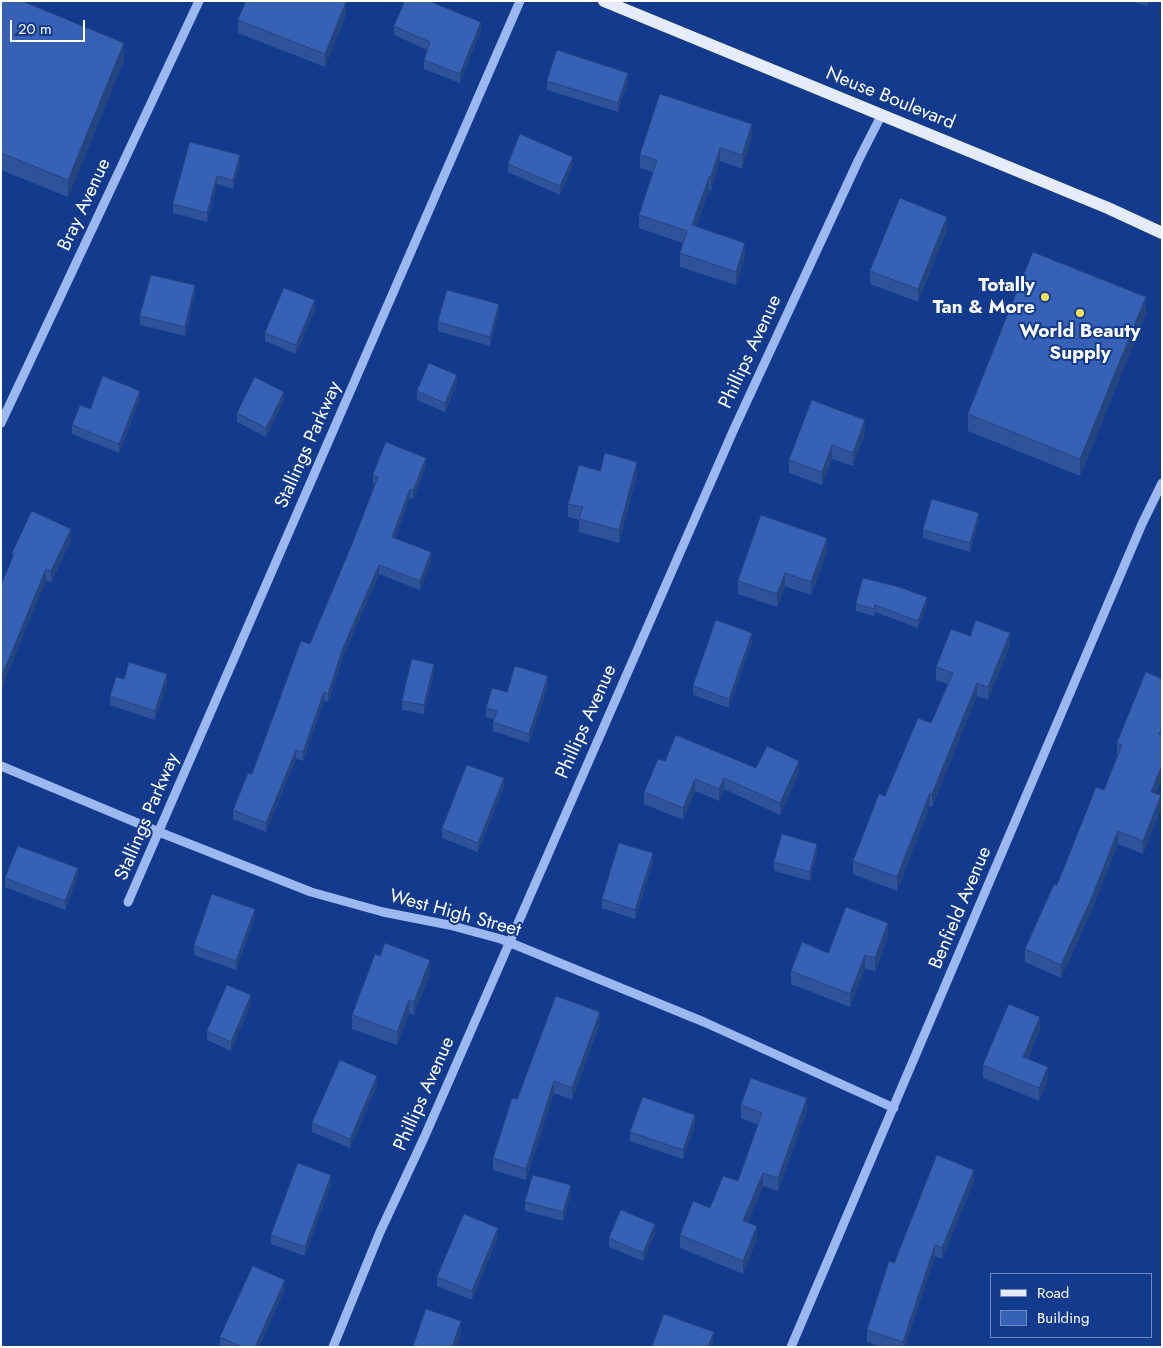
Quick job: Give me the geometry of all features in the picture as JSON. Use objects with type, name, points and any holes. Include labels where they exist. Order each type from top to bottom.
[{"type":"main road","name":"Neuse Boulevard","points":[[604,1],[1108,208],[1162,233]]},
{"type":"street","name":"Bray Avenue","points":[[1,423],[199,1]]},
{"type":"street","name":"Stallings Parkway","points":[[128,902],[520,1]]},
{"type":"street","name":"Phillips Avenue","points":[[333,1347],[380,1232],[428,1129],[730,438],[859,159],[881,116]]},
{"type":"street","name":"Benfield Avenue","points":[[791,1347],[1142,524],[1162,483]]},
{"type":"street","name":"West High Street","points":[[1,766],[159,832],[311,892],[383,912],[449,925],[509,942],[704,1022],[894,1108]]},
{"type":"building","points":[[1,1],[22,1],[124,43],[68,180],[1,153]]},
{"type":"building","points":[[246,1],[346,2],[325,54],[238,20]]},
{"type":"building","points":[[405,1],[429,1],[481,22],[460,74],[424,60],[430,42],[394,26]]},
{"type":"building","points":[[557,50],[628,73],[618,103],[547,81]]},
{"type":"building","points":[[660,94],[752,124],[742,155],[720,148],[692,225],[745,243],[736,272],[680,253],[687,231],[639,215],[657,160],[640,155]]},
{"type":"building","points":[[520,134],[573,157],[560,186],[508,164]]},
{"type":"building","points":[[190,142],[240,155],[233,180],[217,176],[207,213],[173,204]]},
{"type":"building","points":[[900,198],[947,217],[918,289],[870,271]]},
{"type":"building","points":[[1033,252],[1146,297],[1080,459],[968,414]]},
{"type":"building","points":[[151,275],[195,285],[185,327],[140,316]]},
{"type":"building","points":[[284,288],[315,300],[296,345],[265,333]]},
{"type":"building","points":[[447,290],[499,304],[490,337],[438,322]]},
{"type":"building","points":[[429,363],[457,375],[445,403],[417,391]]},
{"type":"building","points":[[103,376],[140,391],[119,444],[72,425],[80,405],[90,409]]},
{"type":"building","points":[[255,377],[284,392],[266,428],[237,413]]},
{"type":"building","points":[[812,400],[865,420],[853,453],[832,445],[822,472],[789,460]]},
{"type":"building","points":[[386,442],[426,458],[413,491],[410,489],[392,537],[431,552],[420,581],[379,565],[343,648],[328,694],[324,692],[303,752],[296,750],[266,823],[233,810],[248,773],[252,774],[301,641],[310,644],[352,544],[378,477],[373,475]]},
{"type":"building","points":[[605,453],[637,462],[619,530],[579,519],[583,507],[568,504],[579,465],[600,471]]},
{"type":"building","points":[[932,499],[979,513],[970,543],[923,530]]},
{"type":"building","points":[[32,511],[71,529],[51,571],[46,569],[1,678],[1,585],[14,554],[12,553]]},
{"type":"building","points":[[761,515],[827,538],[811,582],[785,573],[777,594],[738,581]]},
{"type":"building","points":[[863,578],[899,587],[927,597],[918,621],[875,605],[874,609],[856,604]]},
{"type":"building","points":[[716,620],[752,633],[729,699],[693,686]]},
{"type":"building","points":[[976,620],[1010,633],[988,687],[977,683],[932,794],[930,793],[897,877],[853,861],[879,794],[885,796],[918,718],[931,723],[953,673],[936,667],[951,629],[970,636]]},
{"type":"building","points":[[412,659],[434,664],[424,705],[402,701]]},
{"type":"building","points":[[129,662],[167,674],[155,711],[110,696],[116,677],[124,679]]},
{"type":"building","points":[[515,666],[548,676],[529,734],[493,722],[497,711],[486,708],[492,688],[507,692]]},
{"type":"building","points":[[1146,672],[1162,679],[1162,728],[1159,734],[1162,735],[1162,765],[1151,792],[1161,795],[1143,841],[1118,831],[1091,899],[1061,965],[1025,949],[1054,884],[1057,885],[1096,787],[1104,790],[1122,745],[1117,743]]},
{"type":"building","points":[[676,735],[756,768],[767,746],[799,761],[780,803],[724,778],[719,789],[695,779],[683,808],[644,792],[658,759],[665,761]]},
{"type":"building","points":[[467,765],[504,778],[478,843],[442,829]]},
{"type":"building","points":[[782,834],[817,844],[810,872],[774,862]]},
{"type":"building","points":[[619,843],[653,853],[635,910],[602,899]]},
{"type":"building","points":[[18,846],[78,868],[65,901],[5,878]]},
{"type":"building","points":[[212,894],[255,909],[236,961],[194,946]]},
{"type":"building","points":[[846,907],[888,923],[875,958],[865,955],[850,994],[791,971],[802,942],[828,953]]},
{"type":"building","points":[[385,943],[430,960],[414,1002],[409,1000],[397,1032],[352,1015],[375,954],[380,956]]},
{"type":"building","points":[[227,985],[251,995],[231,1042],[207,1031]]},
{"type":"building","points":[[556,996],[600,1012],[572,1088],[554,1081],[526,1169],[493,1158],[512,1098],[517,1099]]},
{"type":"building","points":[[1009,1004],[1040,1017],[1023,1057],[1048,1067],[1039,1088],[983,1065]]},
{"type":"building","points":[[340,1060],[377,1076],[350,1139],[312,1123]]},
{"type":"building","points":[[751,1078],[807,1098],[778,1178],[763,1173],[743,1221],[757,1226],[743,1261],[680,1235],[693,1201],[710,1208],[723,1176],[738,1181],[762,1113],[741,1105]]},
{"type":"building","points":[[643,1097],[695,1115],[683,1150],[630,1132]]},
{"type":"building","points":[[937,1155],[974,1170],[942,1248],[935,1245],[903,1342],[867,1330],[889,1261],[894,1263]]},
{"type":"building","points":[[298,1163],[331,1175],[305,1247],[271,1235]]},
{"type":"building","points":[[533,1175],[571,1185],[563,1212],[525,1202]]},
{"type":"building","points":[[621,1210],[655,1224],[643,1253],[609,1238]]},
{"type":"building","points":[[464,1214],[498,1228],[472,1291],[437,1277]]},
{"type":"building","points":[[253,1266],[285,1280],[255,1347],[242,1347],[220,1337]]},
{"type":"building","points":[[426,1309],[461,1321],[452,1347],[413,1347]]},
{"type":"building","points":[[664,1314],[714,1332],[708,1347],[652,1347]]},
{"type":"place","name":"Totally Tan & More","points":[[1045,297]]},
{"type":"place","name":"World Beauty Supply","points":[[1080,313]]}]
